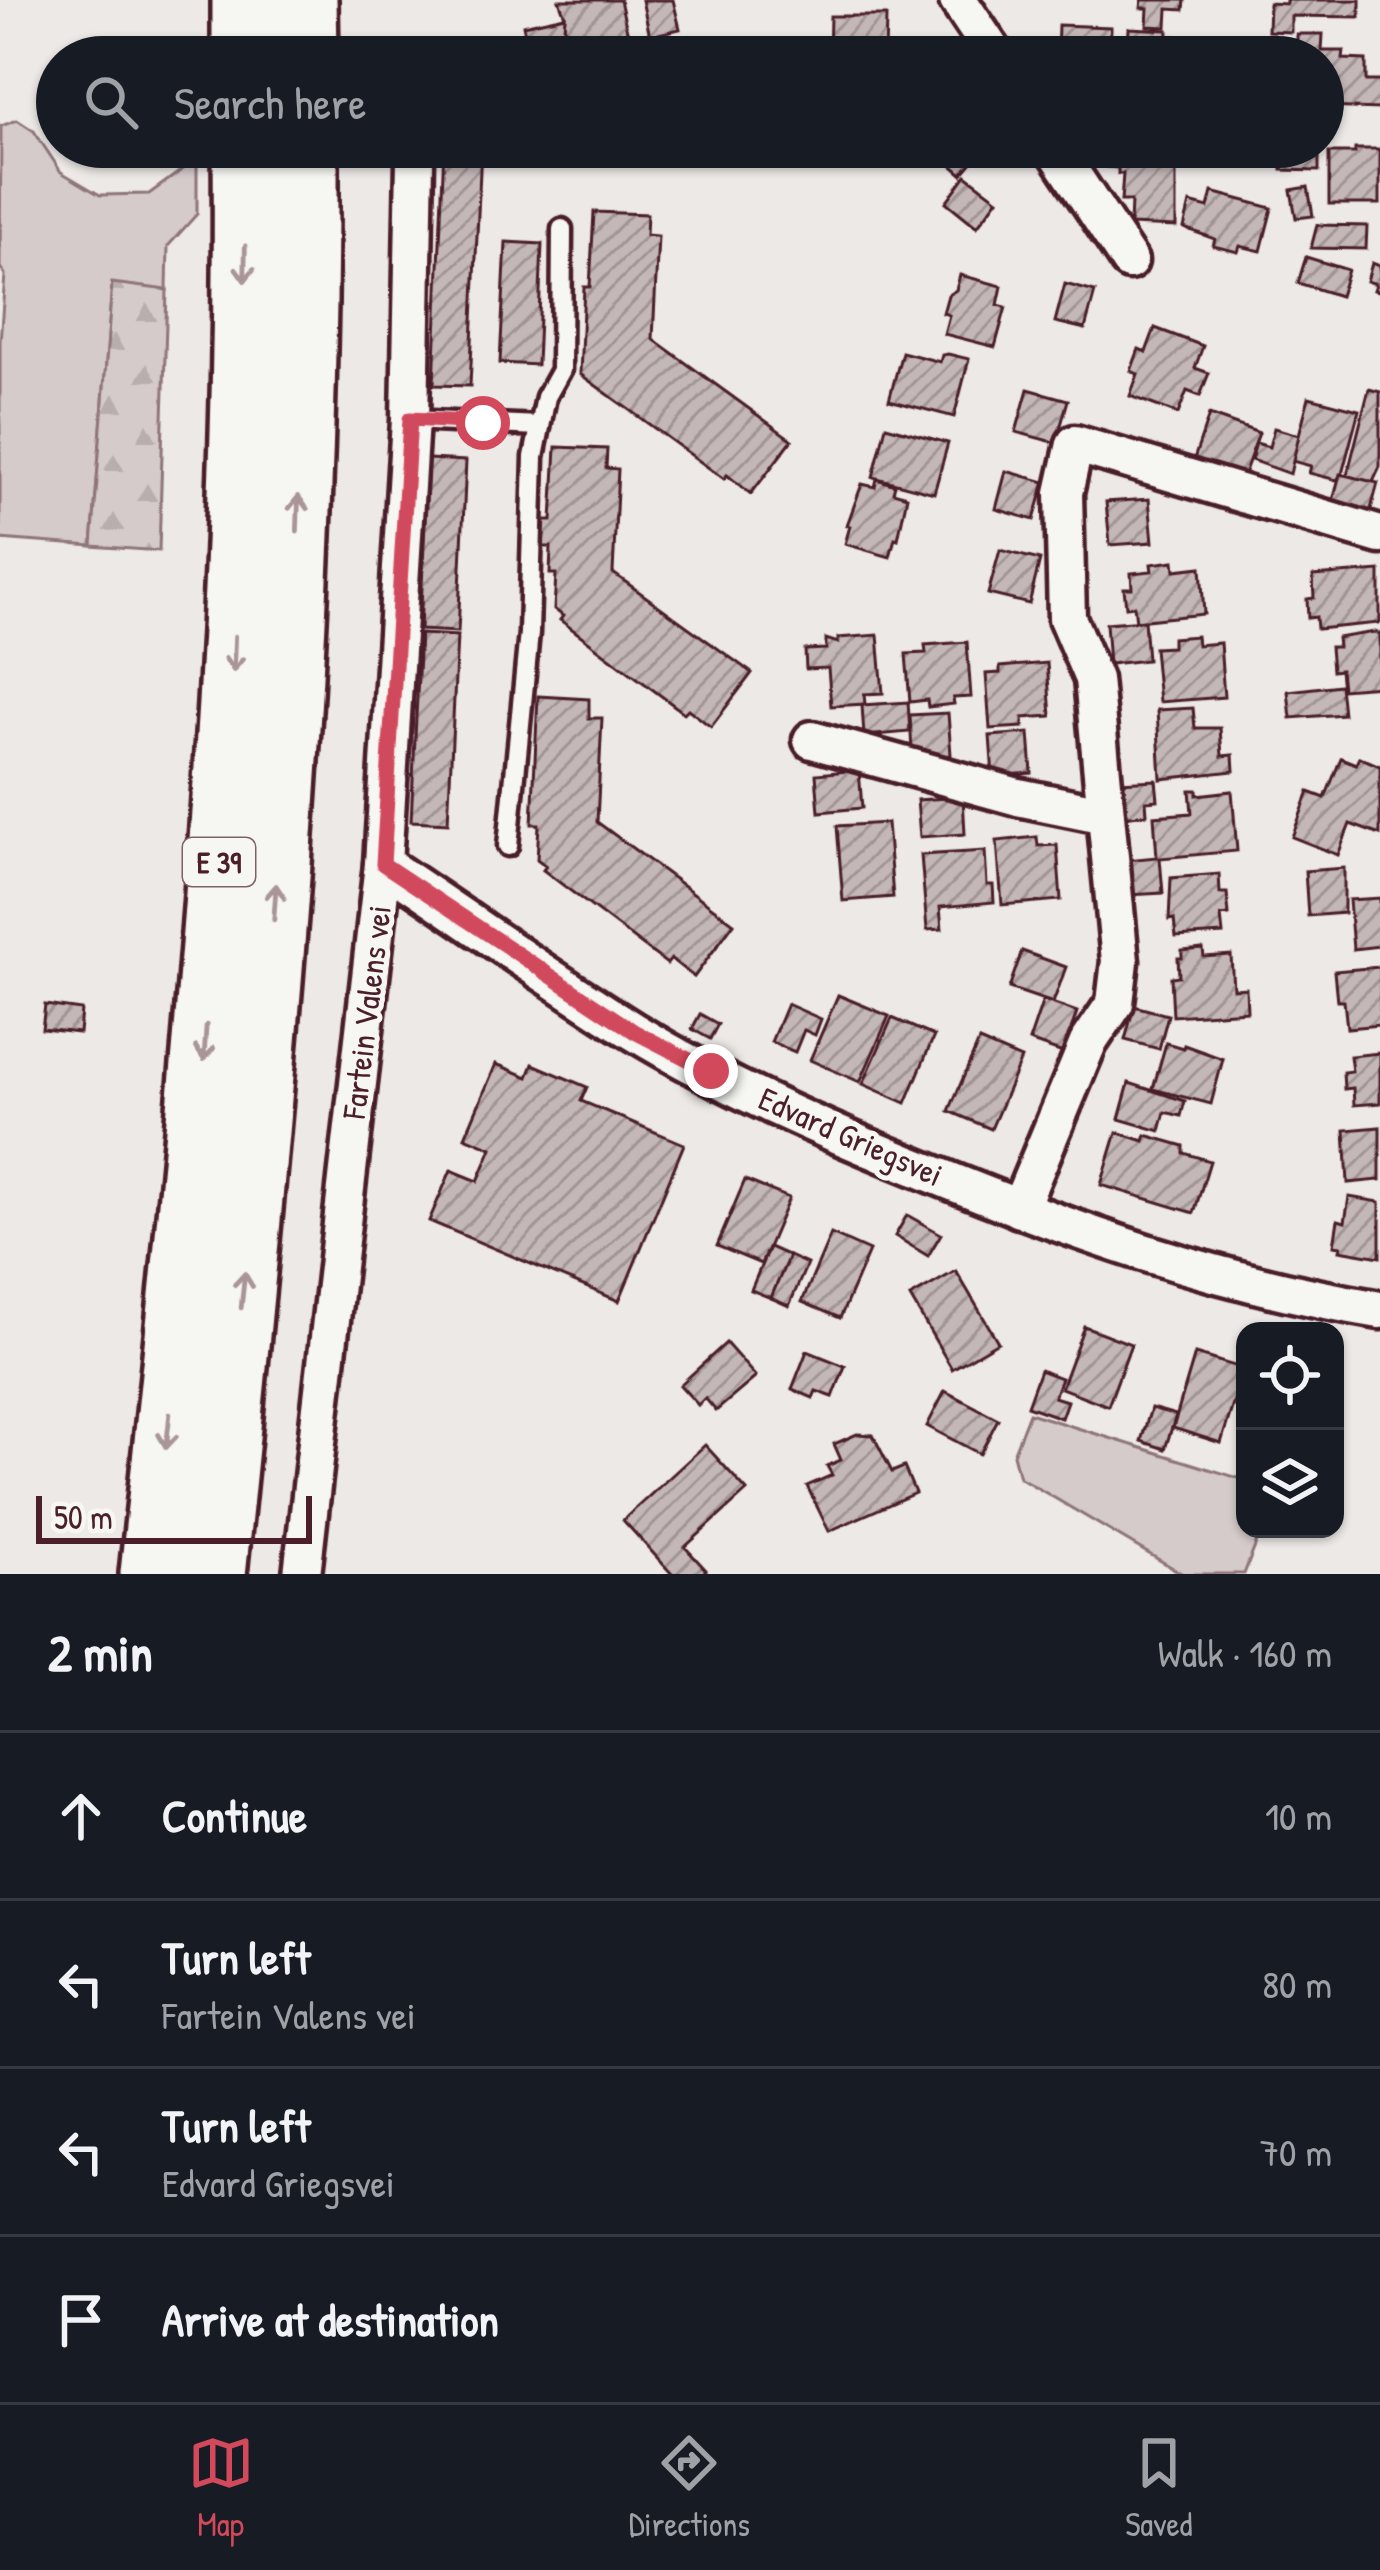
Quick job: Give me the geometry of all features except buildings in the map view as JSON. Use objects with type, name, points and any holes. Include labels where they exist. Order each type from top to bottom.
[{"type":"highway","points":[[244,0],[244,36]]},
{"type":"highway","points":[[305,0],[305,36]]},
{"type":"highway","name":"E 39","points":[[152,1574],[192,1210],[232,682],[245,168]]},
{"type":"highway","name":"E 39","points":[[214,1574],[251,1212],[292,680],[306,168]]},
{"type":"street","points":[[958,0],[981,36]]},
{"type":"street","name":"Fartein Valens vei","points":[[302,1574],[383,864],[410,419],[415,168]]},
{"type":"street","points":[[1068,168],[1129,261]]},
{"type":"street","points":[[1018,1209],[1088,1043],[1115,1003],[1120,962],[1093,679],[1067,618],[1064,493],[1075,444],[1380,535]]},
{"type":"street","points":[[812,740],[1018,797],[1106,815]]},
{"type":"street","name":"Edvard Griegsvei","points":[[383,864],[635,1032],[830,1132],[1018,1209],[1204,1274],[1380,1310]]},
{"type":"lane","points":[[508,846],[529,632],[534,458],[546,398],[562,370],[562,229]]},
{"type":"lane","points":[[410,419],[540,426]]},
{"type":"green space","points":[[17,120],[34,131],[36,168],[58,168],[100,195],[149,194],[185,168],[197,168],[197,214],[168,246],[167,290],[112,284],[92,546],[0,539],[0,342],[5,275],[0,267],[1,126]]},
{"type":"green space","points":[[112,283],[167,290],[159,551],[92,546]]},
{"type":"green space","points":[[1029,1413],[1236,1477],[1236,1538],[1258,1538],[1244,1574],[1183,1574],[1019,1477],[1013,1454]]},
{"type":"route","points":[[483,423],[410,419],[383,864],[635,1032],[711,1071]]}]
